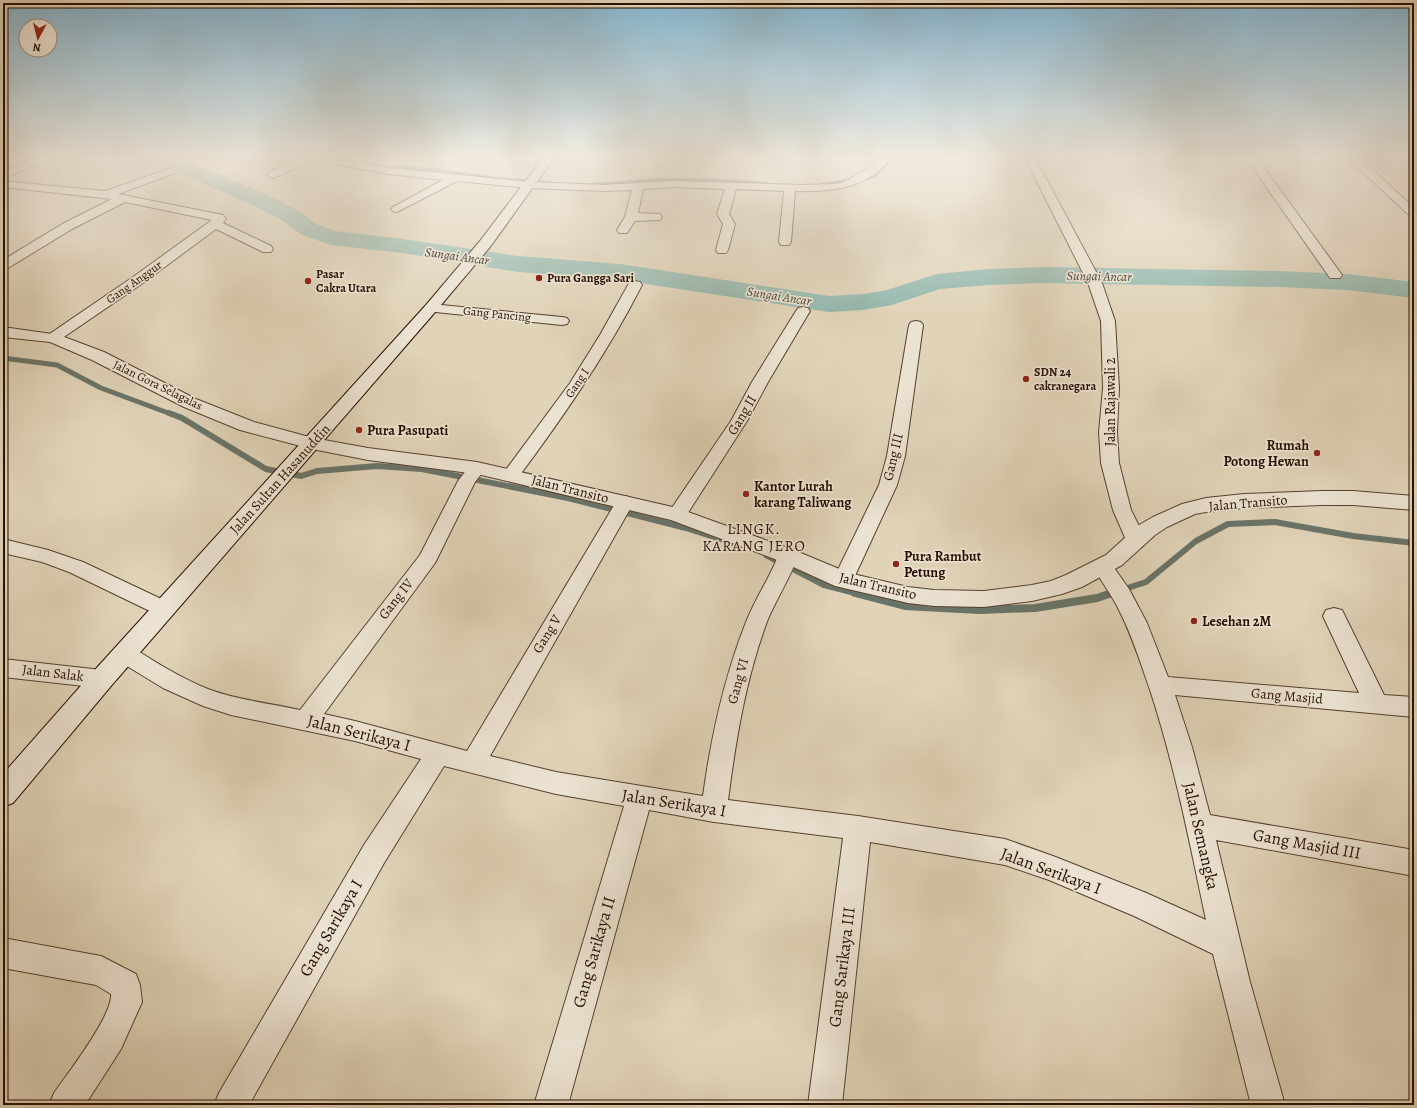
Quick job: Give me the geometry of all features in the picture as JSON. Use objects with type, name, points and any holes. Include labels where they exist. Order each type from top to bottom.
[{"type":"street","points":[[3,265],[68,226],[100,210]]},
{"type":"street","points":[[180,210],[220,218],[215,224],[267,249]]},
{"type":"street","name":"Jalan Sultan Hasanuddin","points":[[3,794],[102,679],[431,308],[485,244],[511,210]]},
{"type":"street","points":[[624,230],[631,217],[633,210]]},
{"type":"street","points":[[722,250],[729,224],[723,214],[724,210]]},
{"type":"street","points":[[785,242],[788,210]]},
{"type":"street","name":"Jalan Rajawali 2","points":[[1057,210],[1095,283],[1108,321],[1112,388],[1108,432],[1110,463],[1122,510],[1136,540]]},
{"type":"street","points":[[1289,210],[1336,275]]},
{"type":"street","points":[[631,217],[656,217]]},
{"type":"street","name":"Gang Anggur","points":[[53,338],[138,280],[215,224]]},
{"type":"street","name":"Gang I","points":[[511,475],[579,381],[605,340],[635,285]]},
{"type":"street","name":"Gang Pancing","points":[[431,308],[562,321]]},
{"type":"street","name":"Gang II","points":[[676,515],[739,421],[760,382],[803,311]]},
{"type":"street","name":"Gang III","points":[[843,580],[888,485],[896,456],[916,325]]},
{"type":"street","name":"Jalan Gora Selagalas","points":[[3,332],[53,338],[98,356],[190,403],[247,426],[312,443]]},
{"type":"street","name":"Jalan Transito","points":[[312,443],[472,474],[511,475],[621,509],[676,515],[785,562],[877,589],[934,598],[984,599],[1009,597],[1054,588],[1106,571],[1147,530],[1174,515],[1189,509],[1224,503],[1322,498],[1361,499],[1414,504]]},
{"type":"street","name":"Gang IV","points":[[306,720],[428,558],[472,474]]},
{"type":"street","name":"Gang V","points":[[473,763],[621,509]]},
{"type":"street","points":[[3,546],[44,555],[64,562],[164,609]]},
{"type":"street","name":"Gang VI","points":[[714,810],[719,766],[731,708],[745,654],[757,620],[785,562]]},
{"type":"street","name":"Jalan Semangka","points":[[1106,571],[1128,606],[1145,643],[1172,719],[1200,825],[1226,944],[1268,1105]]},
{"type":"street","points":[[1334,616],[1376,703]]},
{"type":"street","name":"Jalan Serikaya I","points":[[125,654],[170,682],[203,697],[231,705],[355,731],[438,754],[556,783],[714,810],[858,828],[1005,852],[1024,858],[1144,906],[1226,944]]},
{"type":"street","name":"Jalan Salak","points":[[3,668],[102,679]]},
{"type":"street","name":"Gang Masjid","points":[[1160,685],[1414,707]]},
{"type":"street","name":"Gang Sarikaya I","points":[[231,1105],[374,854],[438,754]]},
{"type":"street","name":"Gang Sarikaya II","points":[[551,1105],[639,798]]},
{"type":"street","name":"Gang Masjid III","points":[[1200,825],[1414,863]]},
{"type":"street","name":"Gang Sarikaya III","points":[[825,1105],[858,828]]},
{"type":"street","points":[[3,953],[101,971],[125,985],[128,1002],[110,1038],[66,1105]]},
{"type":"waterway","name":"Sungai Ancar","points":[[279,210],[293,217],[308,229],[331,238],[403,246],[518,264],[620,272],[829,304],[863,302],[892,297],[937,282],[989,277],[1045,275],[1278,279],[1347,282],[1414,290]]},
{"type":"waterway","points":[[3,358],[57,365],[101,388],[171,414]]},
{"type":"waterway","points":[[169,413],[182,418],[266,469],[301,476],[317,471],[377,466],[422,469],[568,498],[686,528],[736,544]]},
{"type":"waterway","points":[[1109,594],[1146,582],[1196,541],[1228,524],[1275,522],[1353,536],[1414,543]]},
{"type":"waterway","points":[[766,555],[824,585],[859,594]]},
{"type":"waterway","points":[[855,593],[905,606],[979,610],[1035,608],[1097,598],[1109,594]]},
{"type":"place","name":"Pura Gangga Sari","points":[[539,278]]},
{"type":"place","name":"Pasar Cakra Utara","points":[[308,281]]},
{"type":"place","name":"SDN 24 cakranegara","points":[[1026,379]]},
{"type":"place","name":"Pura Pasupati","points":[[359,430]]},
{"type":"place","name":"Rumah Potong Hewan","points":[[1317,453]]},
{"type":"place","name":"Kantor Lurah karang Taliwang","points":[[746,494]]},
{"type":"place","name":"Pura Rambut Petung","points":[[896,564]]},
{"type":"place","name":"Lesehan 2M","points":[[1194,621]]},
{"type":"district","name":"LINGK. KARANG JERO","points":[[754,538]]}]
